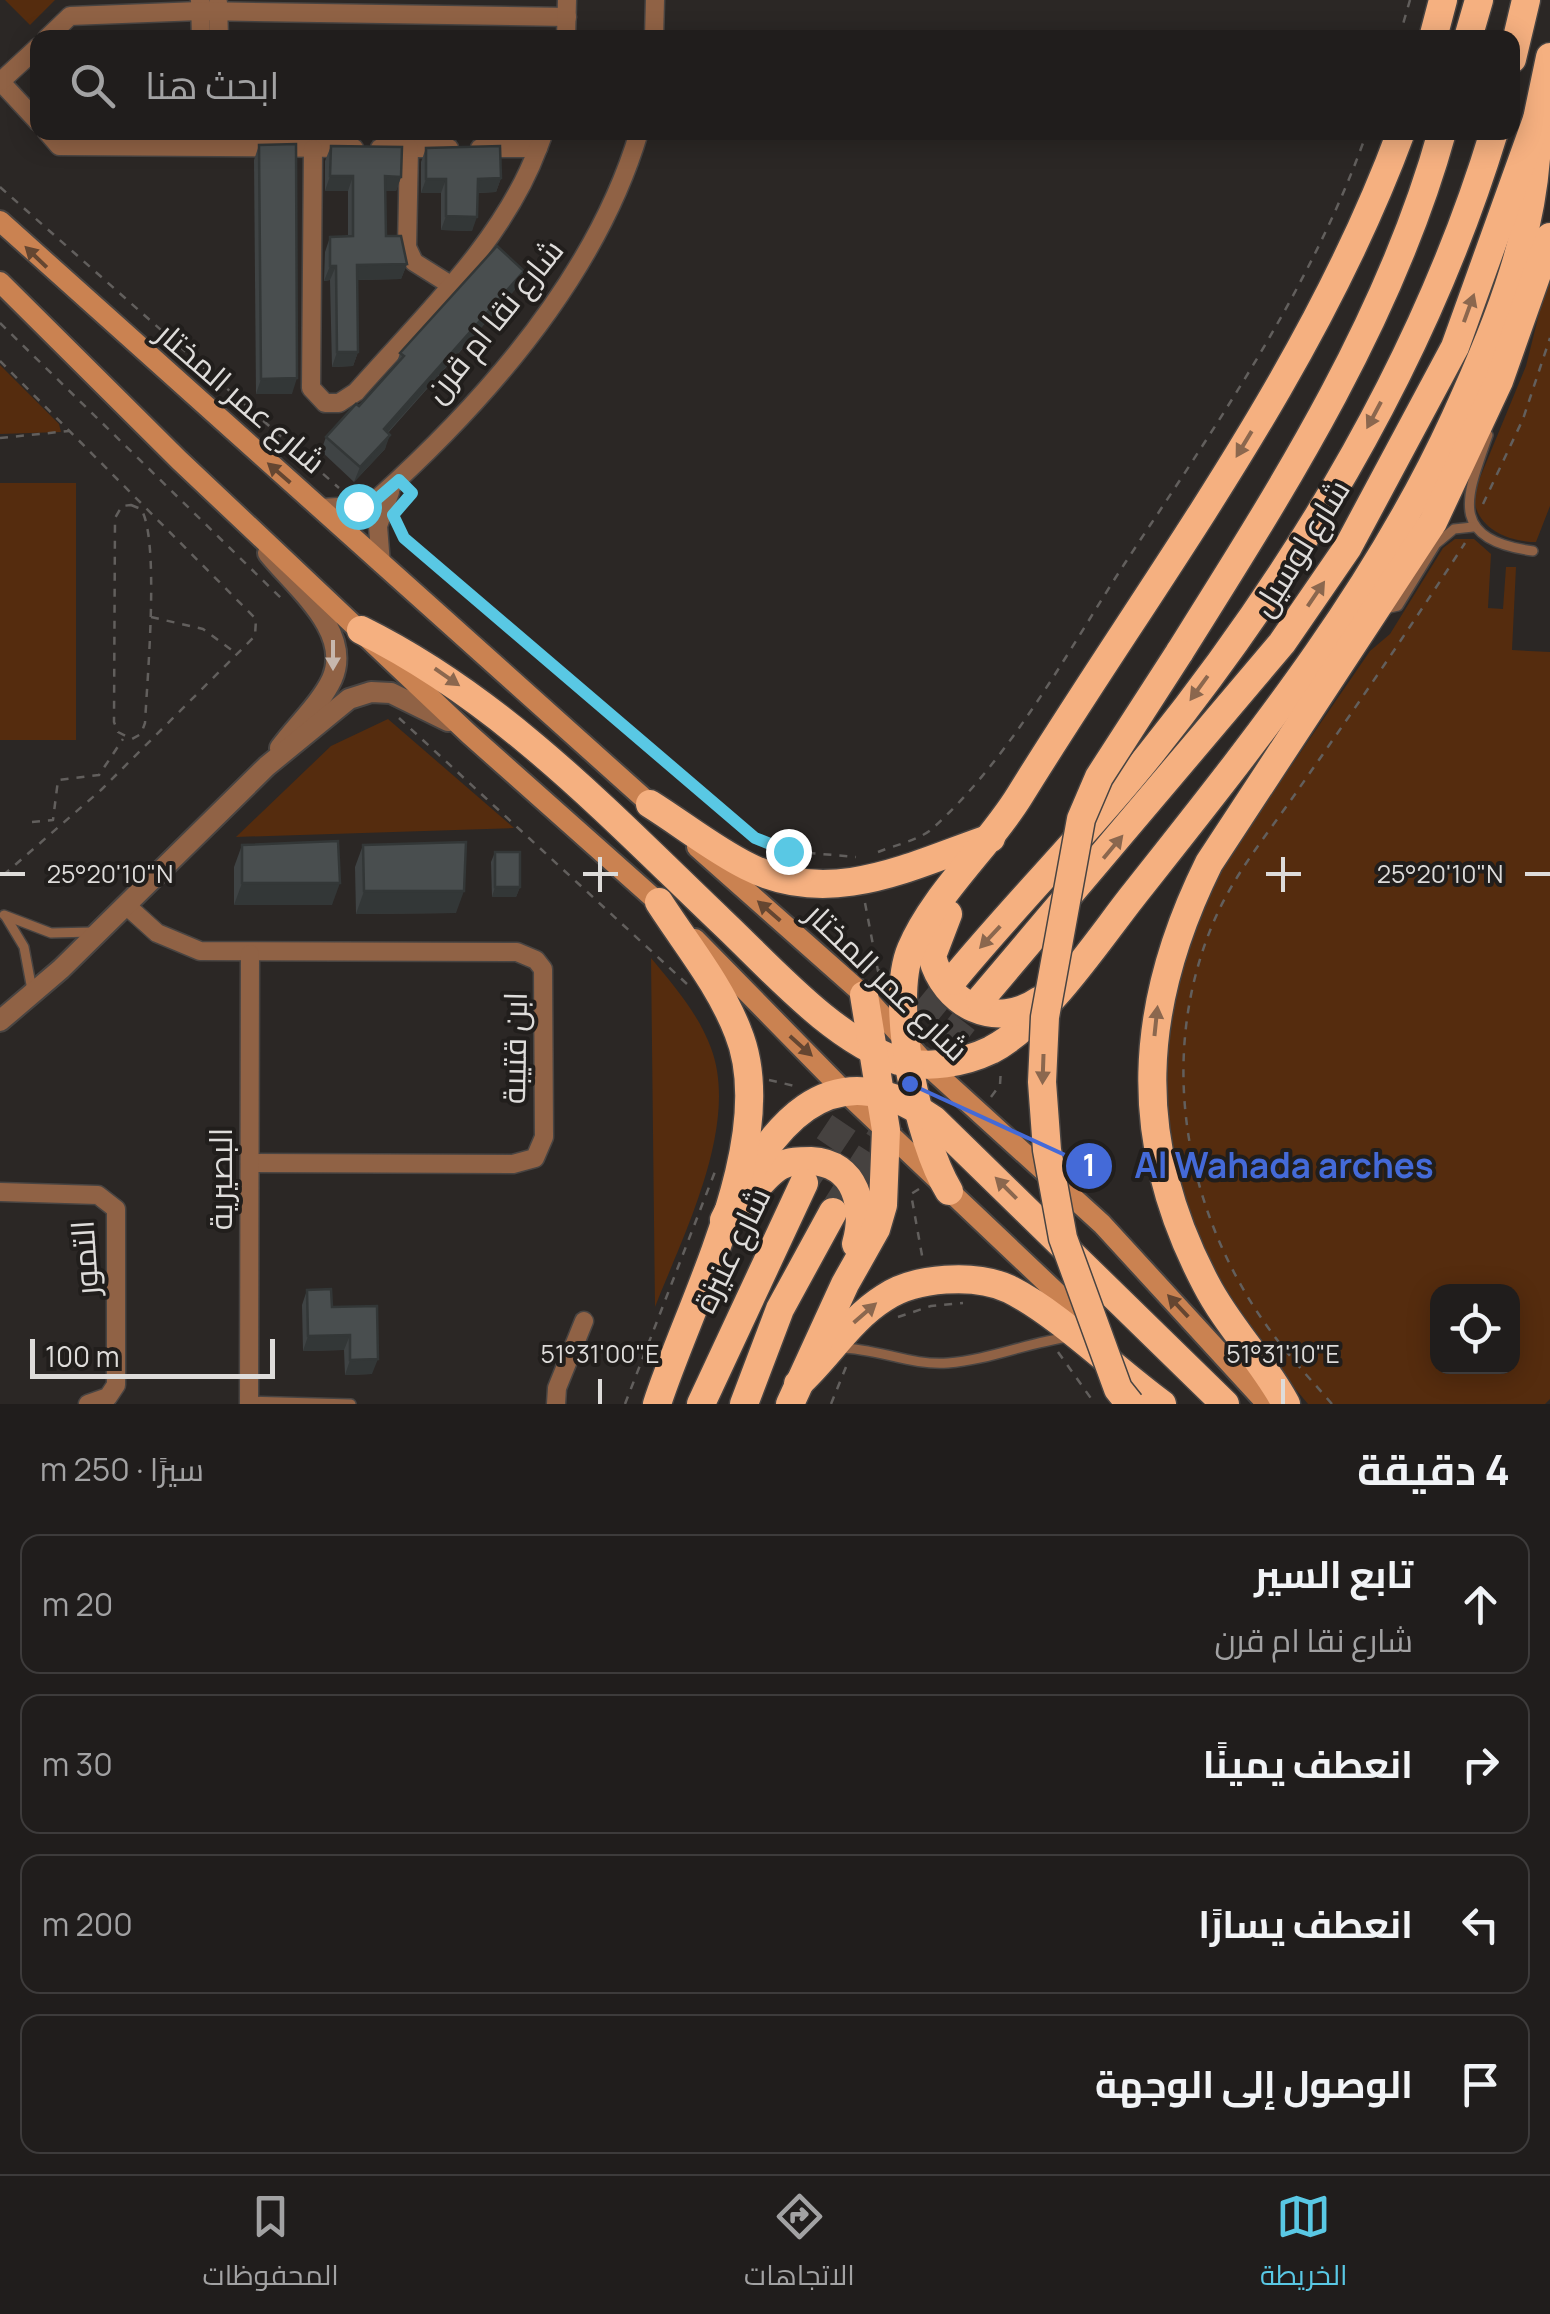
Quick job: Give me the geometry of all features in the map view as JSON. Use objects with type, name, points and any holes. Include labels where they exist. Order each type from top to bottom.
[{"type":"highway","points":[[1436,30],[1443,0]]},
{"type":"highway","points":[[1470,30],[1479,0]]},
{"type":"highway","points":[[1519,30],[1526,0]]},
{"type":"highway","name":"شارع لوسيل","points":[[980,1000],[1282,643],[1348,546],[1454,346],[1537,119],[1550,58]]},
{"type":"highway","points":[[362,630],[422,660],[477,698],[580,787],[791,986],[862,1045],[877,1052],[915,1058],[990,1050],[1014,1034],[1058,987],[1250,747],[1357,598],[1410,508],[1494,326],[1526,226],[1538,168],[1537,119]]},
{"type":"highway","points":[[940,1181],[918,1109],[906,982],[911,950],[924,926],[993,837],[1223,479],[1313,329],[1374,205],[1398,140]]},
{"type":"highway","points":[[1130,1404],[1111,1370],[1063,1238],[1046,1133],[1042,1082],[1045,1017],[1080,819],[1099,777],[1317,426],[1396,258],[1439,140]]},
{"type":"highway","name":"شارع لوسيل","points":[[952,981],[1154,750],[1245,626],[1344,472],[1426,317],[1470,211],[1492,140]]},
{"type":"highway","points":[[1286,1404],[1206,1285],[1165,1187],[1153,1135],[1156,1013],[1184,913],[1209,862],[1434,522],[1484,414],[1550,237]]},
{"type":"highway","points":[[650,804],[762,874],[814,884],[859,870],[900,873],[993,837]]},
{"type":"highway","points":[[970,867],[936,937],[932,956],[948,993],[965,1005],[990,1013],[1028,1008],[1058,987]]},
{"type":"highway","points":[[658,1404],[724,1220],[744,1147],[748,1076],[739,1034],[720,995],[659,902]]},
{"type":"highway","points":[[794,1394],[845,1284],[876,1229],[883,1205],[883,1094],[864,995]]},
{"type":"highway","points":[[724,1220],[767,1140],[811,1102],[843,1090],[883,1094],[918,1109],[990,1173],[1225,1404]]},
{"type":"highway","points":[[724,1220],[777,1168],[793,1161],[824,1162],[837,1168],[854,1185],[862,1206],[845,1284]]},
{"type":"highway","name":"شارع عنيزة","points":[[701,1404],[804,1182]]},
{"type":"highway","points":[[744,1404],[780,1309],[833,1212]]},
{"type":"highway","points":[[794,1394],[865,1311],[888,1294],[929,1294],[976,1282],[1009,1290],[1164,1404]]},
{"type":"main road","name":"شارع عمر المختار","points":[[0,221],[864,995],[915,1058],[981,1110],[1102,1224],[1268,1404]]},
{"type":"main road","points":[[0,282],[469,734],[659,902],[843,1090],[1164,1404]]},
{"type":"street","points":[[654,30],[655,0]]},
{"type":"street","points":[[209,6],[216,30]]},
{"type":"street","points":[[55,30],[70,16],[209,6],[567,9]]},
{"type":"street","points":[[30,53],[0,81],[30,113]]},
{"type":"street","points":[[54,140],[59,146],[211,140],[313,148],[409,148],[541,140]]},
{"type":"street","points":[[313,148],[311,388],[316,398],[338,403],[356,392],[450,284],[504,213],[541,140]]},
{"type":"street","name":"شارع نقا ام قرن","points":[[320,508],[358,506],[377,499],[399,480],[554,305],[594,246],[615,203],[635,140]]},
{"type":"street","points":[[409,148],[407,247],[414,262],[450,284]]},
{"type":"street","name":"شارع نقا ام قرن","points":[[381,564],[377,545],[380,516],[399,480]]},
{"type":"street","points":[[242,519],[328,625],[334,641],[332,678],[268,766]]},
{"type":"street","points":[[0,1021],[30,999],[268,766],[349,700],[371,692],[411,699],[469,734]]},
{"type":"street","name":"ابن قتيبة","points":[[127,906],[178,945],[250,954],[516,952],[536,960],[546,982],[544,1137],[535,1158],[513,1164],[252,1163]]},
{"type":"street","name":"البصيرية","points":[[249,1403],[250,954]]},
{"type":"street","name":"التمور","points":[[0,1192],[98,1194],[116,1210],[116,1385],[108,1398],[88,1404]]},
{"type":"street","points":[[556,1404],[557,1388],[584,1321]]},
{"type":"lane","points":[[1484,414],[1489,432],[1466,502],[1472,527],[1496,542],[1533,552]]},
{"type":"lane","points":[[1376,611],[1398,606],[1444,536],[1472,527]]},
{"type":"lane","points":[[30,999],[34,981],[29,963],[4,915],[51,933],[101,931]]},
{"type":"lane","points":[[833,1348],[874,1349],[924,1363],[947,1363],[1074,1337]]},
{"type":"lane","points":[[249,1403],[350,1404]]},
{"type":"path","points":[[1401,30],[1410,0]]},
{"type":"path","points":[[394,526],[755,838],[859,870],[930,831],[980,776],[1058,670],[1246,376],[1314,255],[1363,140]]},
{"type":"path","points":[[0,187],[344,493]]},
{"type":"path","points":[[0,323],[287,604]]},
{"type":"path","points":[[1332,1404],[1277,1340],[1245,1291],[1201,1198],[1185,1125],[1182,1070],[1190,1004],[1199,962],[1232,886],[1472,527],[1523,419],[1550,338]]},
{"type":"path","points":[[0,361],[256,619],[255,636],[101,790],[0,878]]},
{"type":"path","points":[[0,438],[70,431]]},
{"type":"path","points":[[122,506],[137,506],[145,515],[150,617],[145,723],[138,737],[124,737],[114,722],[115,518],[122,506]]},
{"type":"path","points":[[150,617],[203,629],[237,654]]},
{"type":"path","points":[[399,718],[694,991]]},
{"type":"path","points":[[32,822],[52,820],[58,780],[99,775],[124,737]]},
{"type":"path","points":[[859,870],[878,971],[886,970],[906,982]]},
{"type":"path","points":[[981,1110],[1000,1085],[1002,1066],[990,1050]]},
{"type":"path","points":[[748,1076],[798,1085],[811,1102]]},
{"type":"path","points":[[625,1404],[716,1168]]},
{"type":"path","points":[[929,1294],[912,1194],[940,1181]]},
{"type":"shaded area","points":[[5,0],[55,0],[30,25]]},
{"type":"shaded area","points":[[1550,270],[1550,506],[1536,542],[1513,539],[1493,530],[1479,514],[1474,492],[1526,366]]},
{"type":"shaded area","points":[[0,365],[59,424],[61,432],[0,434]]},
{"type":"shaded area","points":[[0,483],[76,483],[76,740],[0,740]]},
{"type":"shaded area","points":[[1455,539],[1474,539],[1491,554],[1488,608],[1503,609],[1506,567],[1516,567],[1512,650],[1550,652],[1550,1399],[1545,1404],[1308,1404],[1222,1289],[1180,1192],[1170,1140],[1168,1035],[1191,931],[1229,853],[1370,651],[1390,634],[1443,548]]},
{"type":"shaded area","points":[[388,719],[514,828],[236,837],[331,746]]},
{"type":"shaded area","points":[[651,958],[699,1023],[711,1048],[718,1078],[718,1111],[704,1179],[655,1307]]},
{"type":"building","points":[[296,144],[297,378],[261,379],[259,145]]},
{"type":"building","points":[[331,146],[402,147],[401,177],[385,176],[386,236],[401,236],[407,264],[357,265],[358,352],[337,352],[336,266],[330,266],[330,237],[353,236],[353,176],[330,176]]},
{"type":"building","points":[[500,146],[501,178],[478,179],[477,217],[446,216],[446,179],[426,179],[426,148]]},
{"type":"building","points":[[497,246],[524,271],[384,429],[390,435],[360,467],[326,437],[404,356],[400,353]]},
{"type":"building","points":[[338,841],[340,883],[242,883],[242,845]]},
{"type":"building","points":[[466,842],[464,891],[364,891],[363,845]]},
{"type":"building","points":[[495,852],[520,852],[520,887],[495,887]]},
{"type":"building","points":[[331,1289],[332,1307],[377,1306],[378,1359],[350,1360],[350,1335],[308,1336],[307,1290]]},
{"type":"tunnel","points":[[896,1049],[952,981]]},
{"type":"tunnel","points":[[921,1077],[980,1000]]},
{"type":"tunnel","points":[[805,1181],[870,1084]]},
{"type":"tunnel","points":[[833,1212],[891,1121]]},
{"type":"place","name":"Al Wahada arches","points":[[910,1084]]},
{"type":"route","points":[[358,506],[377,499],[399,480],[412,493],[393,515],[394,526],[404,538],[755,838],[788,851]]}]
